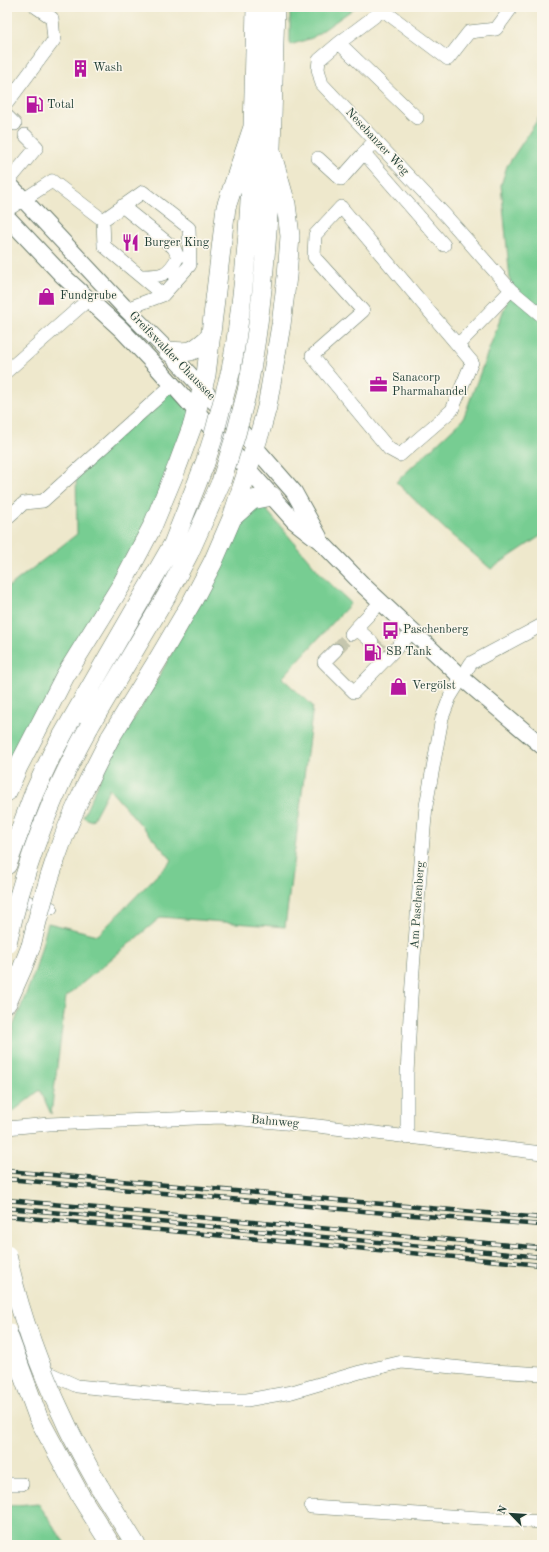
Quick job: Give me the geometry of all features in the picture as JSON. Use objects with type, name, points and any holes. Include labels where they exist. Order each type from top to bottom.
[{"type":"highway","points":[[7,865],[34,793],[52,754],[173,544],[205,463],[217,426],[231,370],[239,325],[244,272],[253,127],[256,7]]},
{"type":"highway","points":[[7,943],[21,886],[39,833],[69,763],[167,595],[189,553],[221,482],[236,434],[247,392],[262,299],[270,152],[275,7]]},
{"type":"highway","points":[[7,792],[49,704],[122,584],[152,527],[177,467],[197,410],[208,368],[226,207],[253,127]]},
{"type":"highway","points":[[7,1003],[31,946],[46,888],[64,836],[86,785],[110,738],[193,600],[213,562],[232,518],[255,447],[267,407],[281,325],[290,236],[286,204],[270,152]]},
{"type":"highway","points":[[168,351],[186,352],[194,350],[211,336]]},
{"type":"highway","points":[[232,518],[252,500],[272,496]]},
{"type":"highway","points":[[7,1256],[18,1300],[45,1376],[64,1420],[99,1486],[136,1545]]},
{"type":"highway","points":[[7,1332],[38,1417],[81,1497],[111,1545]]},
{"type":"main road","name":"Greifswalder Chaussee","points":[[7,182],[126,309],[203,388],[255,447],[294,492],[321,542]]},
{"type":"main road","name":"Greifswalder Chaussee","points":[[7,217],[62,275],[121,329],[173,384],[294,521],[321,542],[381,602],[462,678],[542,746]]},
{"type":"street","points":[[7,103],[54,40],[52,18],[36,7]]},
{"type":"street","points":[[417,118],[339,43],[385,8],[448,59],[469,32],[496,29],[512,7]]},
{"type":"street","name":"Nesebanzer Weg","points":[[339,43],[319,60],[318,69],[322,84],[511,290],[542,316]]},
{"type":"street","points":[[7,182],[37,147],[25,135]]},
{"type":"street","points":[[318,158],[341,179],[375,140]]},
{"type":"street","points":[[364,153],[444,245]]},
{"type":"street","points":[[7,210],[52,181],[103,220]]},
{"type":"street","points":[[103,220],[143,192],[189,228],[190,265],[163,295],[126,309]]},
{"type":"street","points":[[122,206],[174,248],[178,257],[173,267],[161,276],[140,276]]},
{"type":"street","points":[[341,206],[362,231],[458,345],[472,362],[452,410],[400,456],[389,449],[312,356],[363,311],[314,257],[315,235],[341,206]]},
{"type":"street","points":[[103,220],[104,246],[163,295]]},
{"type":"street","points":[[458,345],[511,290]]},
{"type":"street","points":[[7,371],[89,299]]},
{"type":"street","points":[[7,518],[24,503],[43,501],[173,384]]},
{"type":"street","points":[[372,642],[354,631],[381,602]]},
{"type":"street","name":"Am Paschenberg","points":[[407,1138],[407,1074],[411,997],[426,806],[442,718],[450,697],[471,663],[542,625]]},
{"type":"street","points":[[336,650],[324,662],[354,692],[386,655],[413,631]]},
{"type":"street","points":[[7,897],[51,908]]},
{"type":"street","name":"Bahnweg","points":[[7,1128],[221,1117],[318,1126],[407,1138],[542,1153]]},
{"type":"street","points":[[7,1355],[77,1386],[222,1400],[247,1400],[292,1392],[360,1372],[402,1362],[542,1374]]},
{"type":"street","points":[[7,1484],[22,1484]]},
{"type":"street","points":[[311,1507],[542,1522]]},
{"type":"green space","points":[[290,7],[356,7],[312,38],[290,45]]},
{"type":"green space","points":[[542,113],[542,535],[491,569],[448,532],[396,482],[463,419],[511,290],[501,185],[507,166]]},
{"type":"green space","points":[[173,384],[197,410],[177,467],[7,792],[7,588],[77,534],[76,470]]},
{"type":"green space","points":[[253,507],[264,507],[325,579],[351,603],[282,678],[313,706],[285,927],[161,917],[66,997],[51,1114],[40,1090],[11,1113],[7,1094],[7,1066],[13,1027],[35,971],[48,923],[98,935],[172,860],[109,789],[92,821],[83,817],[102,775],[151,691],[213,577],[238,524]]},
{"type":"green space","points":[[38,1503],[66,1545],[7,1545],[7,1506]]},
{"type":"tunnel","points":[[336,650],[351,634]]},
{"type":"tunnel","points":[[372,642],[383,652]]},
{"type":"railway","points":[[7,1171],[542,1218]]},
{"type":"railway","points":[[7,1179],[374,1212],[542,1225]]},
{"type":"railway","points":[[7,1200],[542,1248]]},
{"type":"railway","points":[[7,1208],[542,1257]]},
{"type":"railway","points":[[7,1216],[542,1265]]},
{"type":"place","name":"Wash","points":[[80,68]]},
{"type":"place","name":"Total","points":[[34,105]]},
{"type":"place","name":"Burger King","points":[[131,243]]},
{"type":"place","name":"Fundgrube","points":[[47,296]]},
{"type":"place","name":"Sanacorp Pharmahandel","points":[[379,385]]},
{"type":"place","name":"Paschenberg","points":[[390,630]]},
{"type":"place","name":"SB Tank","points":[[373,652]]},
{"type":"place","name":"Vergölst","points":[[399,686]]}]
